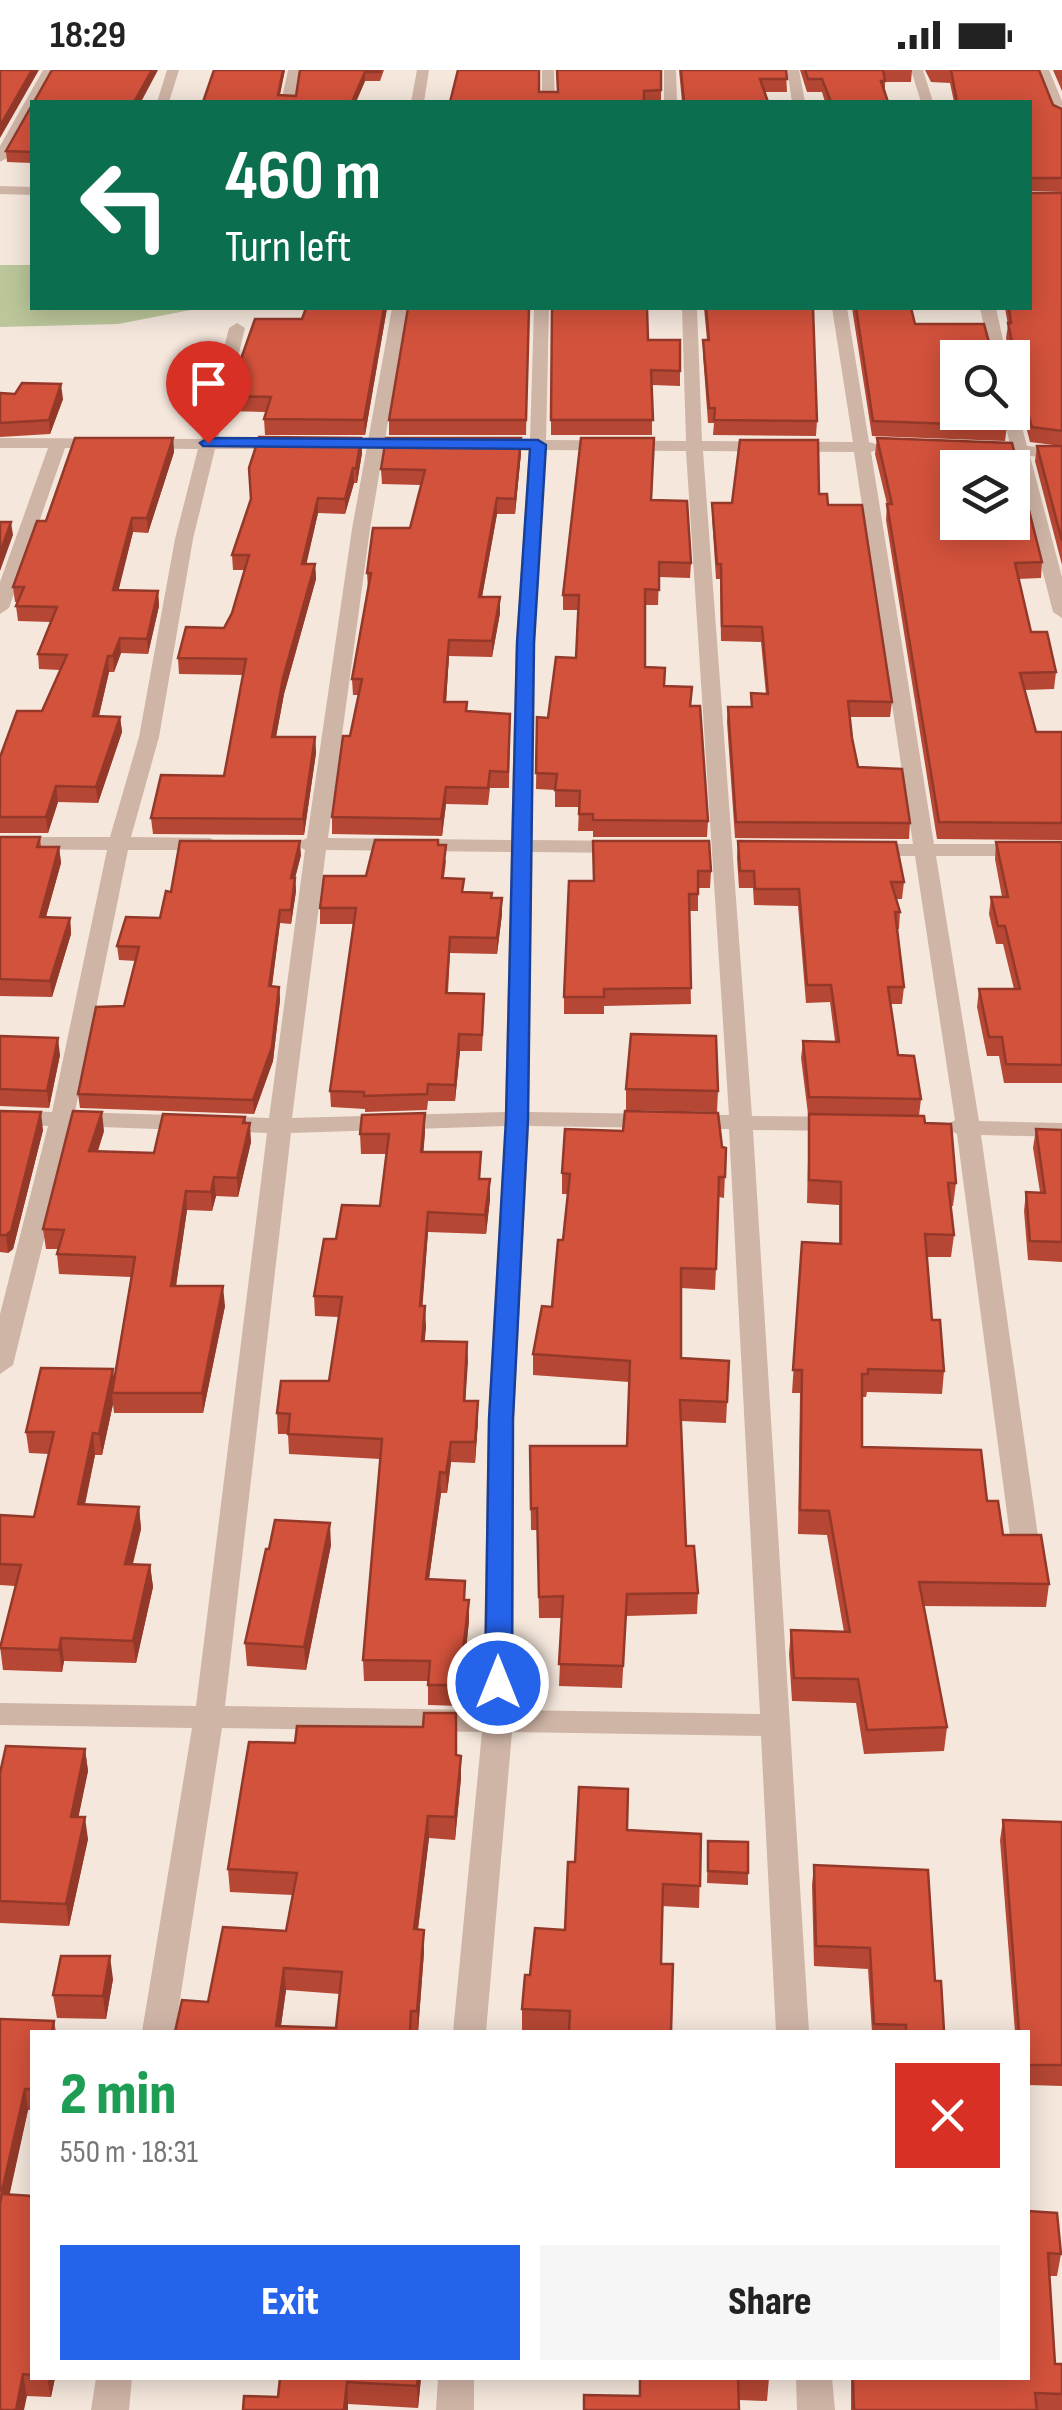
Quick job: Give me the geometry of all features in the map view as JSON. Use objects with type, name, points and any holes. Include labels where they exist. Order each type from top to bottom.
[{"type":"street","points":[[32,100],[49,70]]},
{"type":"street","points":[[163,100],[173,70]]},
{"type":"street","points":[[288,100],[294,70]]},
{"type":"street","points":[[418,100],[423,70]]},
{"type":"street","points":[[548,70],[550,100]]},
{"type":"street","points":[[670,70],[671,100]]},
{"type":"street","points":[[793,70],[799,100]]},
{"type":"street","points":[[917,70],[925,100]]},
{"type":"street","points":[[1043,70],[1062,117]]},
{"type":"street","points":[[0,158],[30,104]]},
{"type":"street","points":[[0,190],[30,191]]},
{"type":"street","points":[[158,2030],[209,1718],[318,844],[375,444],[400,310]]},
{"type":"street","points":[[469,2030],[498,1721],[501,1419],[517,1119],[525,643],[538,445],[540,310]]},
{"type":"street","points":[[690,310],[694,444],[741,1122],[793,2030]]},
{"type":"street","points":[[840,310],[968,1127],[1024,1536]]},
{"type":"street","points":[[988,310],[996,340]]},
{"type":"street","points":[[0,1365],[62,1119],[119,844],[149,737],[184,539],[237,328]]},
{"type":"street","points":[[968,446],[1020,450],[1015,430]]},
{"type":"street","points":[[0,443],[301,444]]},
{"type":"street","points":[[0,608],[58,443]]},
{"type":"street","points":[[502,445],[896,446]]},
{"type":"street","points":[[1030,451],[1062,454]]},
{"type":"street","points":[[1030,489],[1062,612]]},
{"type":"street","points":[[0,843],[239,844]]},
{"type":"street","points":[[279,844],[641,847]]},
{"type":"street","points":[[852,850],[1062,850]]},
{"type":"street","points":[[0,1117],[280,1126],[517,1119],[873,1125]]},
{"type":"street","points":[[930,1126],[1062,1130]]},
{"type":"street","points":[[0,1714],[775,1725]]},
{"type":"street","points":[[110,2410],[114,2380]]},
{"type":"street","points":[[454,2410],[456,2380]]},
{"type":"street","points":[[814,2380],[816,2410]]},
{"type":"green space","points":[[0,265],[30,265],[30,310],[191,310],[118,324],[0,327]]},
{"type":"building","points":[[0,70],[32,70],[0,126]]},
{"type":"building","points":[[52,70],[152,70],[135,100],[35,100]]},
{"type":"building","points":[[214,70],[283,70],[278,95],[296,96],[300,70],[380,70],[365,72],[353,100],[204,100]]},
{"type":"building","points":[[458,70],[539,70],[539,92],[558,92],[557,70],[661,70],[661,90],[644,91],[644,100],[450,100]]},
{"type":"building","points":[[681,70],[786,70],[787,79],[760,79],[767,100],[684,100]]},
{"type":"building","points":[[805,70],[883,70],[885,81],[881,81],[887,100],[830,100],[822,79],[808,79]]},
{"type":"building","points":[[951,70],[1039,70],[1053,105],[1062,109],[1062,178],[1032,178],[1032,100],[957,100]]},
{"type":"building","points":[[30,109],[30,152],[6,151]]},
{"type":"building","points":[[1032,193],[1062,193],[1062,431],[1032,427],[1030,340],[1012,340],[1009,310],[1032,310]]},
{"type":"building","points":[[305,310],[384,310],[364,420],[264,419],[271,397],[228,396],[255,319],[302,319]]},
{"type":"building","points":[[408,310],[529,310],[526,420],[389,420]]},
{"type":"building","points":[[552,310],[647,310],[648,340],[680,340],[680,371],[651,370],[653,420],[551,420]]},
{"type":"building","points":[[706,310],[813,310],[817,421],[714,420],[715,408],[709,408],[703,340],[709,340]]},
{"type":"building","points":[[856,310],[912,310],[915,324],[984,324],[988,340],[940,340],[940,424],[873,421]]},
{"type":"building","points":[[22,383],[61,384],[49,420],[0,423],[0,393],[15,394]]},
{"type":"building","points":[[259,437],[361,438],[356,469],[353,468],[345,499],[318,498],[302,564],[315,564],[283,678],[272,737],[315,737],[303,819],[151,818],[161,775],[224,776],[246,659],[178,658],[186,627],[224,628],[232,613],[249,555],[232,555],[251,499],[249,468]]},
{"type":"building","points":[[75,438],[173,438],[147,518],[132,518],[113,590],[158,591],[147,639],[120,638],[113,656],[108,656],[93,716],[120,717],[96,787],[56,786],[46,817],[0,817],[0,757],[17,711],[42,711],[67,655],[38,654],[57,607],[16,606],[24,587],[13,587],[37,521],[46,521]]},
{"type":"building","points":[[386,438],[521,438],[515,499],[497,498],[479,597],[500,597],[492,641],[449,640],[444,702],[467,702],[466,711],[510,714],[508,772],[490,771],[488,788],[446,787],[441,819],[332,817],[343,736],[350,736],[362,679],[352,679],[371,573],[367,573],[373,528],[410,528],[425,470],[381,469]]},
{"type":"building","points":[[581,438],[654,438],[651,500],[687,501],[691,563],[659,562],[659,590],[645,589],[645,667],[665,668],[664,686],[692,687],[690,706],[700,706],[708,821],[593,820],[593,814],[579,814],[580,791],[555,790],[557,774],[536,773],[537,717],[548,718],[556,657],[576,658],[579,595],[563,595]]},
{"type":"building","points":[[877,438],[1012,443],[1014,450],[940,450],[940,540],[1030,540],[1030,514],[1042,562],[1015,563],[1031,632],[1047,632],[1056,672],[1020,673],[1036,732],[1062,732],[1062,823],[939,822],[887,504],[892,504]]},
{"type":"building","points":[[740,440],[818,440],[819,494],[827,494],[828,505],[862,505],[892,702],[848,701],[852,738],[858,767],[902,769],[910,823],[736,822],[728,707],[752,707],[751,693],[768,694],[762,627],[722,626],[721,564],[717,564],[712,503],[732,503]]},
{"type":"building","points":[[1037,446],[1062,446],[1062,541]]},
{"type":"building","points":[[0,522],[11,522],[0,553]]},
{"type":"building","points":[[0,837],[40,837],[37,847],[59,847],[40,917],[70,918],[50,981],[0,979]]},
{"type":"building","points":[[375,840],[438,840],[438,845],[446,845],[442,878],[464,879],[462,892],[492,893],[491,898],[502,898],[497,938],[450,937],[446,993],[484,994],[482,1035],[459,1034],[455,1085],[428,1084],[427,1094],[364,1096],[364,1092],[330,1091],[356,908],[320,908],[324,876],[366,876]]},
{"type":"building","points":[[180,841],[300,841],[291,878],[295,878],[291,910],[280,910],[269,986],[279,987],[272,1047],[253,1100],[78,1094],[96,1007],[124,1006],[139,947],[117,946],[126,917],[160,918],[166,891],[171,892]]},
{"type":"building","points":[[593,841],[709,841],[711,871],[698,871],[698,894],[689,894],[691,988],[604,989],[604,997],[564,997],[569,881],[594,881]]},
{"type":"building","points":[[738,841],[896,842],[904,882],[891,882],[900,912],[895,912],[904,987],[888,987],[898,1055],[914,1056],[921,1099],[809,1097],[803,1041],[839,1042],[831,985],[807,985],[799,889],[755,889],[754,871],[740,871]]},
{"type":"building","points":[[996,842],[1062,842],[1062,1065],[1006,1064],[1002,1037],[989,1037],[979,989],[1020,989],[1005,926],[998,926],[991,897],[1008,897]]},
{"type":"building","points":[[631,1034],[716,1036],[718,1091],[626,1089]]},
{"type":"building","points":[[0,1036],[58,1038],[47,1091],[0,1089]]},
{"type":"building","points":[[0,1111],[41,1112],[11,1231],[6,1235],[0,1235]]},
{"type":"building","points":[[73,1111],[102,1112],[89,1151],[154,1153],[163,1114],[245,1117],[243,1123],[250,1123],[237,1178],[214,1177],[211,1192],[186,1191],[171,1286],[223,1286],[202,1393],[112,1393],[135,1257],[57,1254],[64,1230],[43,1229]]},
{"type":"building","points":[[625,1111],[718,1113],[722,1147],[726,1148],[725,1177],[719,1177],[716,1269],[681,1268],[681,1358],[729,1361],[727,1402],[680,1400],[686,1546],[694,1546],[698,1593],[627,1594],[623,1666],[559,1664],[563,1596],[539,1597],[537,1508],[531,1509],[530,1446],[627,1446],[630,1361],[533,1354],[542,1306],[552,1307],[558,1240],[563,1240],[570,1174],[562,1173],[565,1129],[623,1131]]},
{"type":"building","points":[[425,1113],[421,1152],[481,1152],[479,1179],[490,1179],[485,1215],[428,1212],[420,1306],[425,1306],[422,1341],[467,1342],[464,1401],[478,1401],[475,1442],[451,1442],[446,1473],[440,1472],[426,1579],[465,1581],[464,1600],[469,1600],[459,1685],[428,1685],[430,1661],[363,1660],[382,1439],[288,1434],[290,1414],[277,1413],[281,1381],[329,1381],[342,1297],[314,1296],[324,1239],[336,1239],[342,1205],[380,1206],[389,1134],[360,1134],[362,1115]]},
{"type":"building","points":[[809,1114],[924,1116],[925,1123],[951,1124],[956,1183],[948,1183],[954,1235],[925,1234],[932,1320],[940,1320],[944,1371],[868,1369],[868,1374],[862,1374],[862,1447],[981,1450],[987,1501],[998,1501],[1003,1535],[1041,1535],[1049,1584],[919,1582],[947,1727],[867,1730],[858,1679],[794,1678],[791,1630],[850,1632],[829,1511],[800,1510],[802,1370],[793,1370],[802,1242],[841,1244],[841,1182],[809,1180]]},
{"type":"building","points":[[1036,1129],[1062,1130],[1062,1242],[1030,1241],[1026,1192],[1045,1193]]},
{"type":"building","points":[[41,1368],[113,1369],[99,1434],[93,1433],[78,1504],[139,1507],[125,1564],[150,1565],[133,1641],[61,1638],[59,1650],[0,1648],[21,1565],[0,1564],[0,1515],[34,1517],[54,1432],[26,1432]]},
{"type":"building","points":[[275,1520],[330,1523],[304,1647],[245,1643]]},
{"type":"building","points":[[424,1713],[456,1713],[456,1755],[461,1756],[455,1817],[428,1816],[414,1929],[424,1930],[417,2011],[411,2011],[410,2030],[175,2030],[182,2000],[208,2002],[223,1927],[286,1931],[297,1873],[228,1869],[249,1742],[295,1743],[297,1726],[423,1727]],"holes":[[[284,1968],[342,1972],[336,2028],[276,2026]]]},
{"type":"building","points":[[6,1746],[85,1749],[71,1817],[85,1817],[66,1904],[0,1901],[0,1773]]},
{"type":"building","points":[[579,1787],[628,1789],[627,1830],[701,1834],[700,1886],[663,1884],[661,1964],[673,1964],[671,2030],[569,2030],[570,2011],[522,2009],[535,1928],[565,1930],[568,1862],[575,1862]]},
{"type":"building","points":[[1003,1820],[1062,1822],[1062,2065],[1030,2065],[1030,2030],[1019,2030]]},
{"type":"building","points":[[708,1841],[748,1842],[748,1873],[708,1871]]},
{"type":"building","points":[[814,1865],[928,1870],[935,1981],[941,1981],[944,2030],[906,2030],[906,2025],[874,2024],[870,1948],[816,1946]]},
{"type":"building","points":[[61,1956],[110,1956],[103,1996],[53,1995]]},
{"type":"building","points":[[0,2019],[54,2021],[52,2030],[30,2030],[30,2089],[25,2089],[0,2190]]},
{"type":"building","points":[[2,2194],[30,2196],[30,2375],[23,2374],[16,2410],[0,2410]]},
{"type":"building","points":[[1030,2211],[1057,2213],[1061,2254],[1048,2253],[1055,2364],[1062,2364],[1062,2394],[1035,2393],[1037,2410],[854,2410],[853,2380],[1030,2380]]},
{"type":"building","points":[[280,2380],[418,2380],[417,2386],[347,2382],[344,2410],[243,2410],[244,2396],[278,2397]]},
{"type":"building","points":[[640,2380],[738,2380],[739,2410],[584,2410],[584,2395],[640,2396]]},
{"type":"route","points":[[208,443],[538,445],[525,643],[517,1119],[501,1419],[498,1683]]}]
